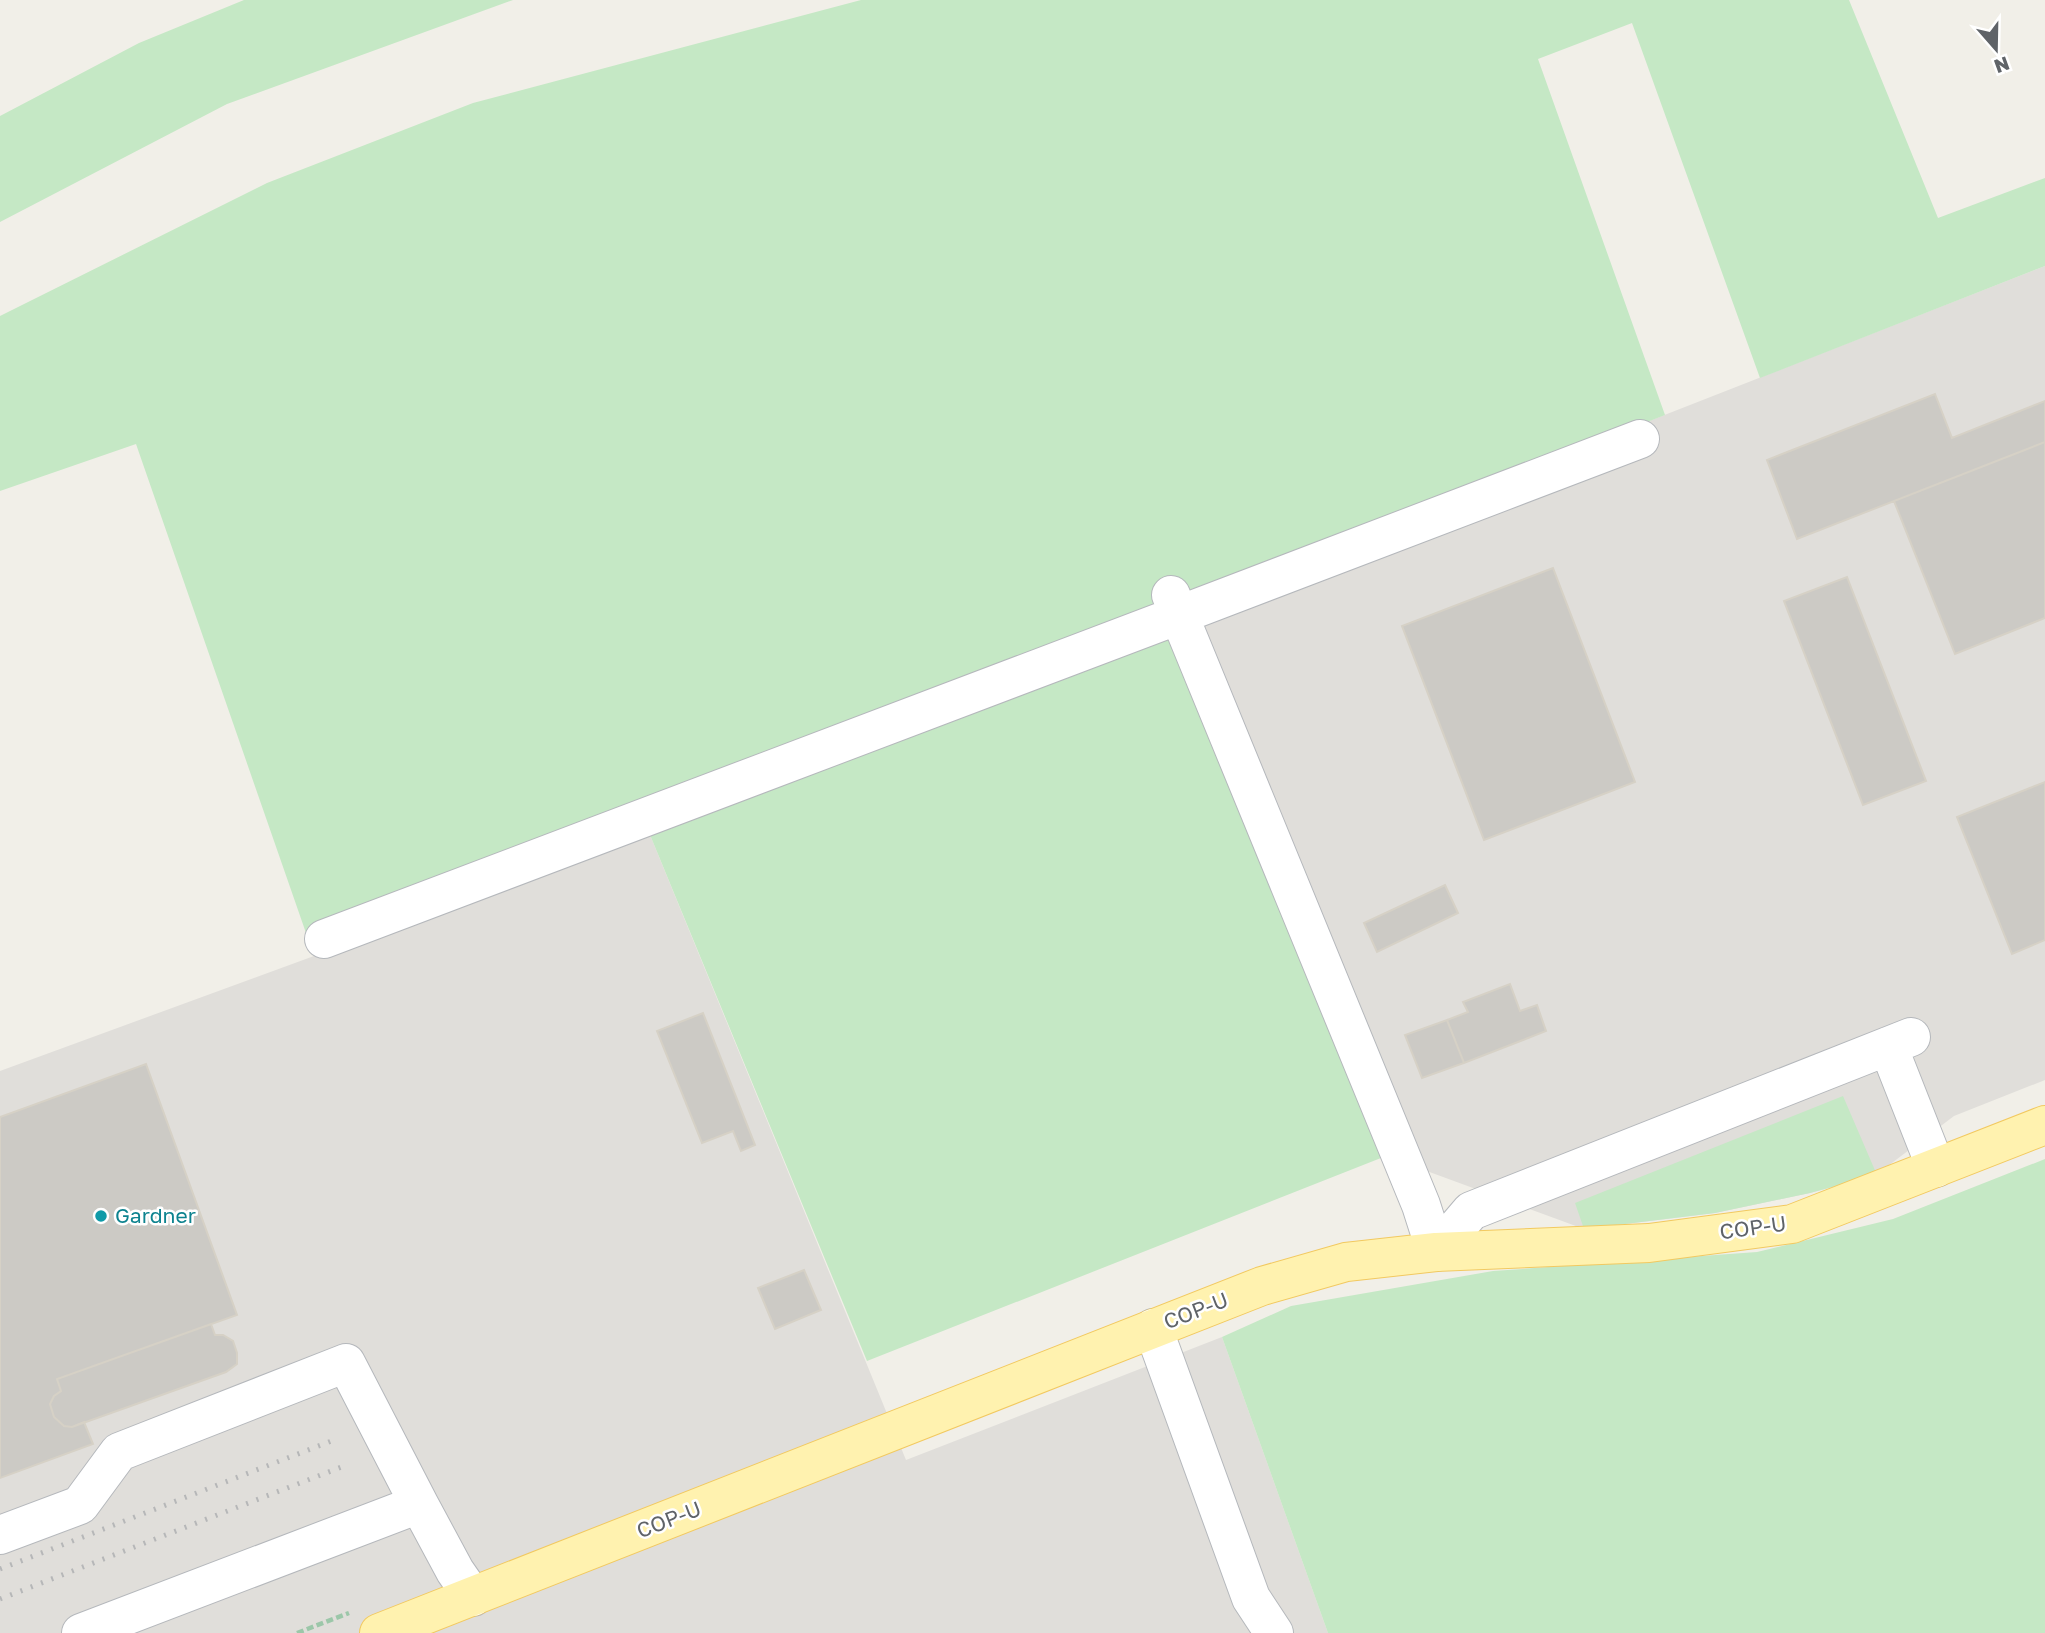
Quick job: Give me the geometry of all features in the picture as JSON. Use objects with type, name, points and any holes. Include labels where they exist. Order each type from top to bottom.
[{"type":"main road","name":"COP-U","points":[[379,1633],[1262,1286],[1346,1262],[1436,1252],[1649,1243],[1792,1224],[2045,1125]]},
{"type":"lane","points":[[324,939],[1175,605],[1640,439]]},
{"type":"lane","points":[[1175,605],[1421,1205],[1436,1252]]},
{"type":"lane","points":[[1436,1252],[1471,1211],[1899,1042],[1936,1168]]},
{"type":"lane","points":[[1153,1328],[1251,1598],[1274,1633]]},
{"type":"lane","points":[[0,1535],[80,1505],[119,1452],[346,1363],[455,1571],[473,1597]]},
{"type":"lane","points":[[81,1633],[419,1504]]},
{"type":"shaded area","points":[[2045,266],[2045,1080],[1954,1116],[1876,1175],[1810,1193],[1715,1213],[1584,1229],[1386,1156],[1164,611]]},
{"type":"shaded area","points":[[648,830],[906,1460],[1222,1337],[1328,1633],[0,1633],[0,1071]]},
{"type":"green space","points":[[244,0],[513,0],[227,104],[0,222],[0,116],[139,43]]},
{"type":"green space","points":[[861,0],[1849,0],[1938,218],[2045,178],[2045,266],[1760,378],[1632,23],[1538,59],[1665,415],[1164,611],[1386,1156],[867,1361],[648,830],[314,956],[136,444],[0,491],[0,316],[267,183],[473,103]]},
{"type":"green space","points":[[1843,1096],[1877,1175],[1810,1193],[1715,1213],[1584,1229],[1575,1203]]},
{"type":"green space","points":[[2045,1159],[2045,1633],[1328,1633],[1222,1337],[1291,1306],[1493,1271],[1757,1252],[1893,1219]]},
{"type":"building","points":[[1935,394],[1952,438],[2045,401],[2045,442],[1797,539],[1767,460]]},
{"type":"building","points":[[2045,442],[2045,618],[1955,654],[1894,501]]},
{"type":"building","points":[[1553,568],[1635,782],[1484,840],[1402,626]]},
{"type":"building","points":[[1847,577],[1926,781],[1863,805],[1784,601]]},
{"type":"building","points":[[2045,782],[2045,940],[2012,954],[1957,817]]},
{"type":"building","points":[[1445,885],[1458,913],[1377,952],[1364,923]]},
{"type":"building","points":[[1510,984],[1520,1011],[1537,1005],[1546,1031],[1464,1063],[1447,1020],[1468,1012],[1463,1002]]},
{"type":"building","points":[[703,1013],[755,1145],[741,1151],[733,1131],[702,1143],[657,1031]]},
{"type":"building","points":[[1447,1020],[1464,1063],[1422,1078],[1405,1035]]},
{"type":"building","name":"Gardner","points":[[146,1064],[237,1315],[57,1379],[61,1391],[54,1396],[50,1404],[54,1417],[64,1426],[72,1427],[84,1422],[93,1444],[0,1478],[0,1117]]},
{"type":"building","points":[[804,1270],[821,1310],[775,1329],[758,1288]]},
{"type":"building","points":[[211,1324],[215,1335],[223,1335],[233,1341],[237,1353],[237,1364],[226,1372],[72,1427],[64,1426],[54,1417],[50,1404],[54,1396],[61,1391],[57,1379]]},
{"type":"railway","points":[[0,1569],[334,1440]]},
{"type":"railway","points":[[0,1599],[344,1466]]},
{"type":"place","name":"Gardner","points":[[101,1216]]}]
